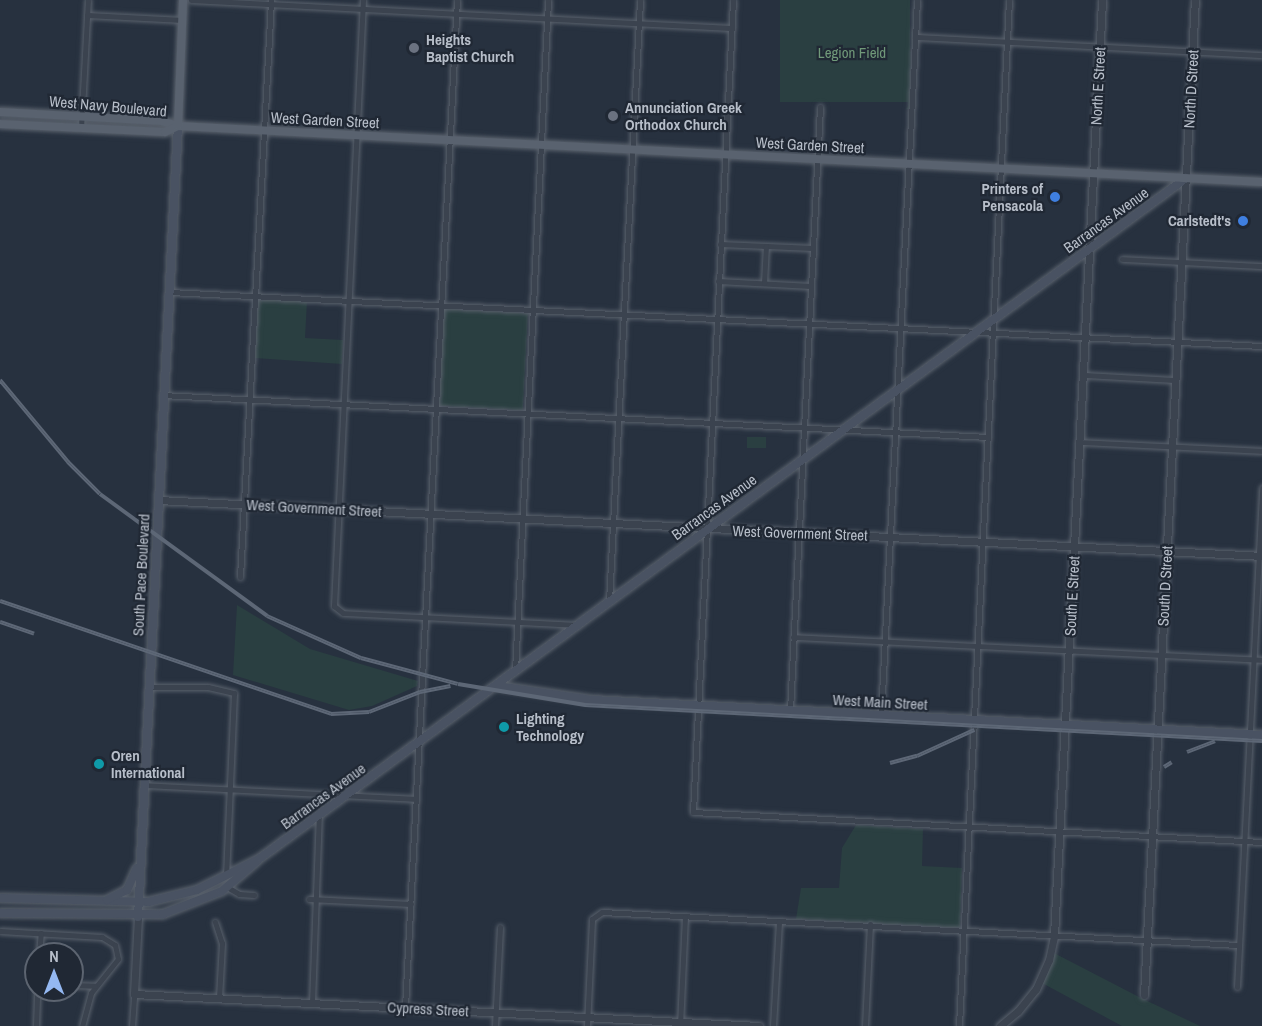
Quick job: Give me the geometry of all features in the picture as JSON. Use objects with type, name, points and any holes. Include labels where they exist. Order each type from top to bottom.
[{"type":"main road","points":[[178,126],[183,0]]},
{"type":"main road","name":"West Navy Boulevard","points":[[0,112],[161,121],[178,126]]},
{"type":"main road","name":"West Navy Boulevard","points":[[0,124],[165,132],[178,126]]},
{"type":"main road","name":"West Garden Street","points":[[178,126],[1262,182]]},
{"type":"main road","name":"South Pace Boulevard","points":[[138,917],[162,395],[178,126]]},
{"type":"main road","name":"Barrancas Avenue","points":[[0,913],[138,917],[179,910],[228,887],[259,859],[319,813],[515,673],[705,529],[1186,178]]},
{"type":"main road","name":"West Main Street","points":[[497,686],[581,700],[1262,735]]},
{"type":"main road","name":"Barrancas Avenue","points":[[0,898],[138,903],[183,894],[259,859]]},
{"type":"main road","points":[[93,903],[117,898],[128,890],[140,861]]},
{"type":"street","points":[[81,128],[88,0]]},
{"type":"street","points":[[191,0],[271,2],[731,28]]},
{"type":"street","points":[[363,0],[337,509],[335,608],[343,613],[576,626]]},
{"type":"street","points":[[405,1008],[457,0]]},
{"type":"street","points":[[515,673],[548,0]]},
{"type":"street","points":[[609,602],[640,0]]},
{"type":"street","points":[[733,0],[696,706],[693,812],[1262,842]]},
{"type":"street","points":[[881,716],[917,0]]},
{"type":"street","points":[[959,1026],[972,720],[1009,0]]},
{"type":"street","name":"North E Street","points":[[1093,172],[1102,0]]},
{"type":"street","name":"North D Street","points":[[1186,178],[1195,0]]},
{"type":"street","points":[[240,577],[271,2]]},
{"type":"street","points":[[87,15],[183,20]]},
{"type":"street","points":[[915,37],[1262,55]]},
{"type":"street","points":[[790,711],[820,107]]},
{"type":"street","name":"South E Street","points":[[1000,1026],[1018,1011],[1044,973],[1054,936],[1093,172]]},
{"type":"street","name":"South D Street","points":[[1144,995],[1186,178]]},
{"type":"street","points":[[720,244],[813,248]]},
{"type":"street","points":[[764,284],[766,246]]},
{"type":"street","points":[[1122,259],[1262,266]]},
{"type":"street","points":[[718,281],[811,286]]},
{"type":"street","points":[[169,292],[1262,346]]},
{"type":"street","points":[[1083,375],[1176,380]]},
{"type":"street","points":[[162,395],[987,437]]},
{"type":"street","points":[[1080,442],[1262,451]]},
{"type":"street","points":[[1237,987],[1262,488]]},
{"type":"street","name":"West Government Street","points":[[158,500],[1260,556]]},
{"type":"street","points":[[794,637],[1262,660]]},
{"type":"street","points":[[148,687],[208,687],[234,693],[226,874]]},
{"type":"street","points":[[143,784],[416,799]]},
{"type":"street","points":[[312,1003],[319,813]]},
{"type":"street","points":[[228,887],[239,894],[254,895]]},
{"type":"street","points":[[309,899],[411,904]]},
{"type":"street","points":[[587,1026],[593,916],[608,911],[685,917],[870,924],[963,932],[1239,945]]},
{"type":"street","name":"South Pace Boulevard","points":[[132,1026],[138,917]]},
{"type":"street","points":[[680,1024],[685,917]]},
{"type":"street","points":[[773,1026],[779,921]]},
{"type":"street","points":[[215,922],[222,944],[219,998]]},
{"type":"street","points":[[865,1026],[870,924]]},
{"type":"street","points":[[495,1026],[500,927]]},
{"type":"street","points":[[0,932],[102,937],[115,945],[116,963],[95,986],[82,1026]]},
{"type":"street","points":[[40,942],[41,933]]},
{"type":"street","points":[[84,985],[95,986]]},
{"type":"street","name":"Cypress Street","points":[[134,994],[588,1017],[680,1024],[759,1026]]},
{"type":"street","points":[[36,1026],[37,1002]]},
{"type":"green space","name":"Legion Field","points":[[780,0],[910,0],[910,102],[780,102]]},
{"type":"green space","points":[[913,0],[909,109],[906,109],[908,107]]},
{"type":"green space","points":[[258,299],[307,301],[305,338],[343,340],[342,364],[255,358]]},
{"type":"green space","points":[[444,309],[528,313],[523,410],[439,406]]},
{"type":"green space","points":[[747,437],[766,437],[766,448],[747,448]]},
{"type":"green space","points":[[237,605],[310,649],[418,681],[417,686],[372,706],[349,710],[233,675]]},
{"type":"green space","points":[[856,825],[923,829],[922,866],[962,868],[960,928],[796,919],[801,888],[839,888],[842,848]]},
{"type":"green space","points":[[1054,953],[1200,1026],[1122,1026],[1042,983]]},
{"type":"railway","points":[[0,380],[68,462],[100,494],[267,616],[361,658],[458,684],[585,705],[1262,741]]},
{"type":"railway","points":[[0,601],[331,714],[369,712],[420,692],[450,686]]},
{"type":"railway","points":[[0,622],[34,634]]},
{"type":"railway","points":[[890,763],[917,756],[974,730]]},
{"type":"railway","points":[[1187,752],[1215,741]]},
{"type":"railway","points":[[1164,767],[1172,762]]},
{"type":"place","name":"Heights Baptist Church","points":[[414,48]]},
{"type":"place","name":"Annunciation Greek Orthodox Church","points":[[613,116]]},
{"type":"place","name":"Printers of Pensacola","points":[[1055,197]]},
{"type":"place","name":"Carlstedt's","points":[[1243,221]]},
{"type":"place","name":"Lighting Technology","points":[[504,727]]},
{"type":"place","name":"Oren International","points":[[99,764]]}]
